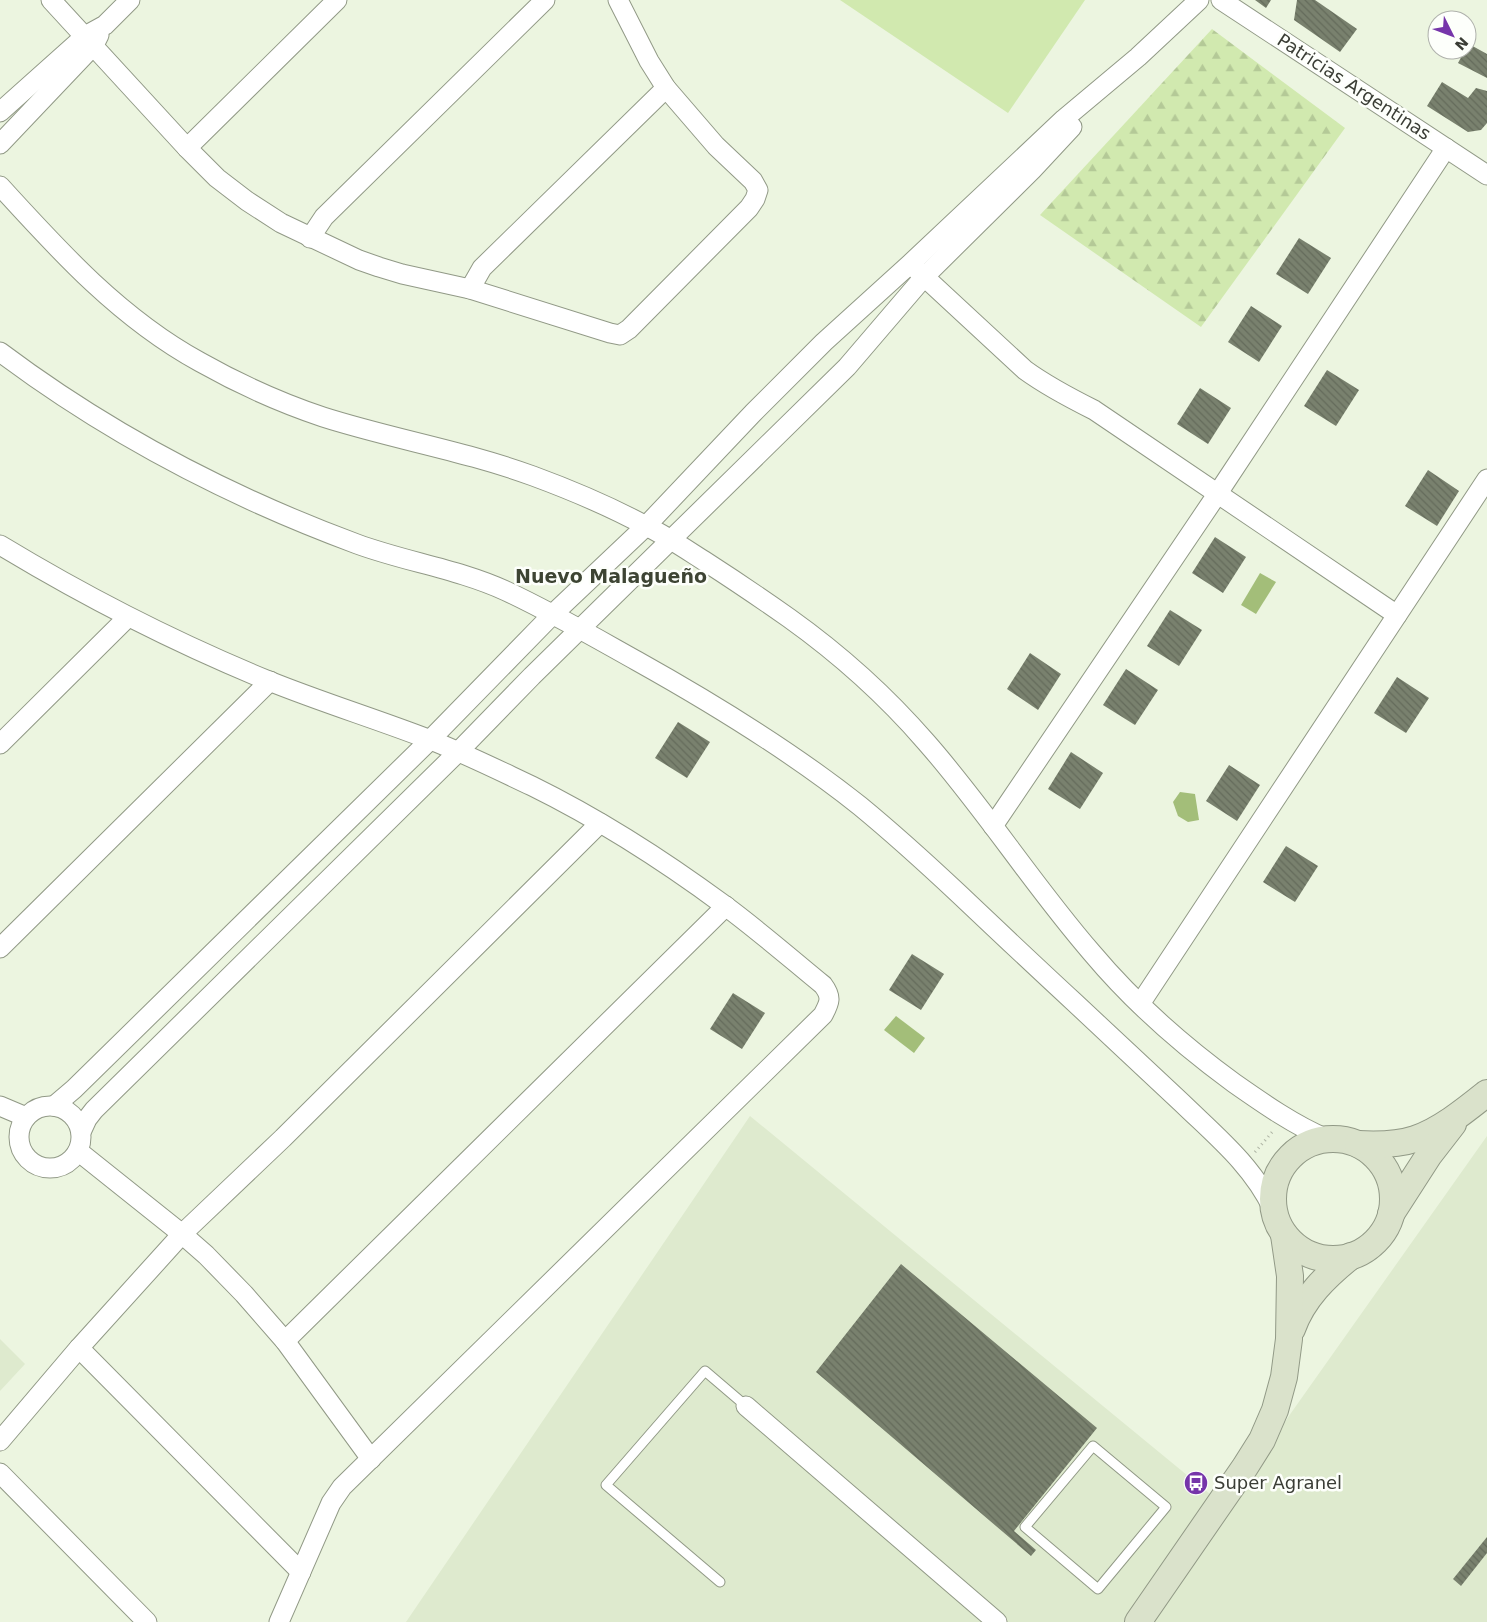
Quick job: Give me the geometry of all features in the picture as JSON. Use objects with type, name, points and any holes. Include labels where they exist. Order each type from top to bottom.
[{"type":"main road","points":[[1352,1256],[1333,1259],[1314,1257],[1298,1248],[1284,1235],[1275,1218],[1273,1189],[1285,1162],[1308,1144],[1328,1139],[1375,1145],[1415,1139],[1430,1132],[1480,1099]]},
{"type":"main road","points":[[1289,1339],[1300,1311],[1308,1298],[1324,1279],[1352,1256],[1369,1247],[1377,1240],[1391,1214],[1439,1142],[1480,1099]]},
{"type":"main road","points":[[1358,1144],[1375,1156],[1387,1173],[1393,1193],[1391,1214]]},
{"type":"main road","points":[[1138,1622],[1245,1467],[1262,1440],[1275,1410],[1284,1377],[1289,1339],[1290,1276],[1284,1235]]},
{"type":"street","points":[[51,0],[217,178],[248,202],[281,223],[359,260],[394,272],[470,289],[620,335],[629,329],[749,208],[758,190],[753,181],[716,146],[666,88],[649,61],[618,0]]},
{"type":"street","points":[[0,144],[89,40],[130,0]]},
{"type":"street","points":[[187,148],[337,0]]},
{"type":"street","points":[[310,238],[324,218],[546,0]]},
{"type":"street","points":[[54,1106],[74,1089],[430,740],[553,614],[646,526],[746,420],[824,342],[1064,119],[1138,57],[1199,0]]},
{"type":"street","name":"Patricias Argentinas","points":[[1221,0],[1487,175]]},
{"type":"street","points":[[0,112],[89,40]]},
{"type":"street","points":[[81,1132],[87,1118],[94,1110],[458,752],[670,539],[847,367],[924,277],[1032,170],[1138,57]]},
{"type":"street","points":[[470,289],[482,268],[666,88]]},
{"type":"street","points":[[993,826],[1218,493],[1446,148]]},
{"type":"street","points":[[0,186],[45,236],[115,303],[152,331],[196,360],[278,400],[321,416],[488,461],[533,476],[646,526],[670,539],[736,581],[792,620],[844,662],[887,701],[925,740],[981,809],[1076,934],[1121,986],[1207,1063],[1296,1124],[1328,1139]]},
{"type":"street","points":[[910,264],[1025,370],[1052,389],[1094,410],[1397,615]]},
{"type":"street","points":[[0,352],[45,385],[94,416],[202,477],[285,516],[331,534],[380,551],[467,575],[503,590],[581,629],[739,721],[831,783],[863,808],[929,866],[1234,1152],[1264,1191],[1273,1209]]},
{"type":"street","points":[[1140,1004],[1487,479]]},
{"type":"street","points":[[0,545],[60,581],[128,617],[202,652],[270,681],[430,740],[534,787],[600,823],[668,865],[726,906],[823,985],[829,994],[829,1005],[823,1015],[342,1487],[331,1503],[279,1622]]},
{"type":"street","points":[[0,744],[128,617]]},
{"type":"street","points":[[0,948],[270,681]]},
{"type":"street","points":[[0,1441],[182,1234],[290,1131],[600,823]]},
{"type":"street","points":[[285,1341],[726,906]]},
{"type":"street","points":[[0,1106],[26,1117]]},
{"type":"street","points":[[44,1106],[54,1106],[64,1108],[78,1122],[81,1142],[78,1151],[71,1159],[63,1165],[54,1168],[34,1164],[26,1157],[21,1148],[20,1127],[26,1117],[34,1110],[44,1106]]},
{"type":"street","points":[[78,1151],[182,1234],[244,1294],[285,1341],[371,1459]]},
{"type":"street","points":[[80,1348],[301,1572]]},
{"type":"street","points":[[746,1406],[997,1622]]},
{"type":"street","points":[[0,1473],[147,1622]]},
{"type":"lane","points":[[720,1582],[606,1485],[706,1370],[746,1406]]},
{"type":"lane","points":[[1093,1446],[1166,1507],[1098,1589],[1024,1527],[1093,1446]]},
{"type":"path","points":[[1255,1152],[1276,1126]]},
{"type":"shaded area","points":[[1260,573],[1276,582],[1256,614],[1241,605]]},
{"type":"shaded area","points":[[1180,792],[1195,794],[1199,820],[1188,822],[1178,816],[1173,802]]},
{"type":"shaded area","points":[[896,1016],[925,1038],[914,1053],[884,1030]]},
{"type":"shaded area","points":[[750,1116],[1227,1508],[1291,1413],[1487,1136],[1487,1622],[406,1622]]},
{"type":"shaded area","points":[[0,1339],[25,1364],[0,1391]]},
{"type":"green space","points":[[840,0],[1085,0],[1008,113]]},
{"type":"green space","points":[[1212,29],[1345,128],[1201,327],[1040,215]]},
{"type":"building","points":[[1255,0],[1271,0],[1266,8]]},
{"type":"building","points":[[1297,0],[1315,0],[1357,29],[1340,52],[1294,20]]},
{"type":"building","points":[[1477,48],[1487,54],[1487,78],[1458,63],[1460,60],[1477,60]]},
{"type":"building","points":[[1442,82],[1468,98],[1476,88],[1487,91],[1487,123],[1481,130],[1468,132],[1427,106]]},
{"type":"building","points":[[1299,238],[1331,258],[1308,294],[1276,274]]},
{"type":"building","points":[[1251,306],[1282,326],[1259,362],[1228,342]]},
{"type":"building","points":[[1327,370],[1359,390],[1336,426],[1304,406]]},
{"type":"building","points":[[1200,388],[1231,408],[1208,444],[1177,424]]},
{"type":"building","points":[[1428,470],[1459,491],[1437,526],[1405,506]]},
{"type":"building","points":[[1215,537],[1246,557],[1223,593],[1192,573]]},
{"type":"building","points":[[1170,610],[1202,630],[1179,666],[1147,646]]},
{"type":"building","points":[[1030,653],[1061,674],[1038,710],[1007,689]]},
{"type":"building","points":[[1126,669],[1158,690],[1135,725],[1103,705]]},
{"type":"building","points":[[1397,677],[1429,698],[1406,733],[1374,713]]},
{"type":"building","points":[[678,722],[710,742],[687,778],[655,758]]},
{"type":"building","points":[[1071,752],[1103,773],[1080,809],[1048,789]]},
{"type":"building","points":[[1229,765],[1260,785],[1237,821],[1206,801]]},
{"type":"building","points":[[1286,846],[1318,866],[1295,902],[1263,882]]},
{"type":"building","points":[[912,954],[944,974],[921,1010],[889,990]]},
{"type":"building","points":[[733,993],[765,1013],[742,1049],[710,1029]]},
{"type":"building","points":[[901,1264],[1097,1428],[1014,1531],[1036,1550],[1031,1556],[816,1372]]},
{"type":"building","points":[[1487,1537],[1487,1553],[1461,1586],[1453,1579]]},
{"type":"place","name":"Super Agranel","points":[[1196,1483]]},
{"type":"district","name":"Nuevo Malagueño","points":[[611,576]]}]
